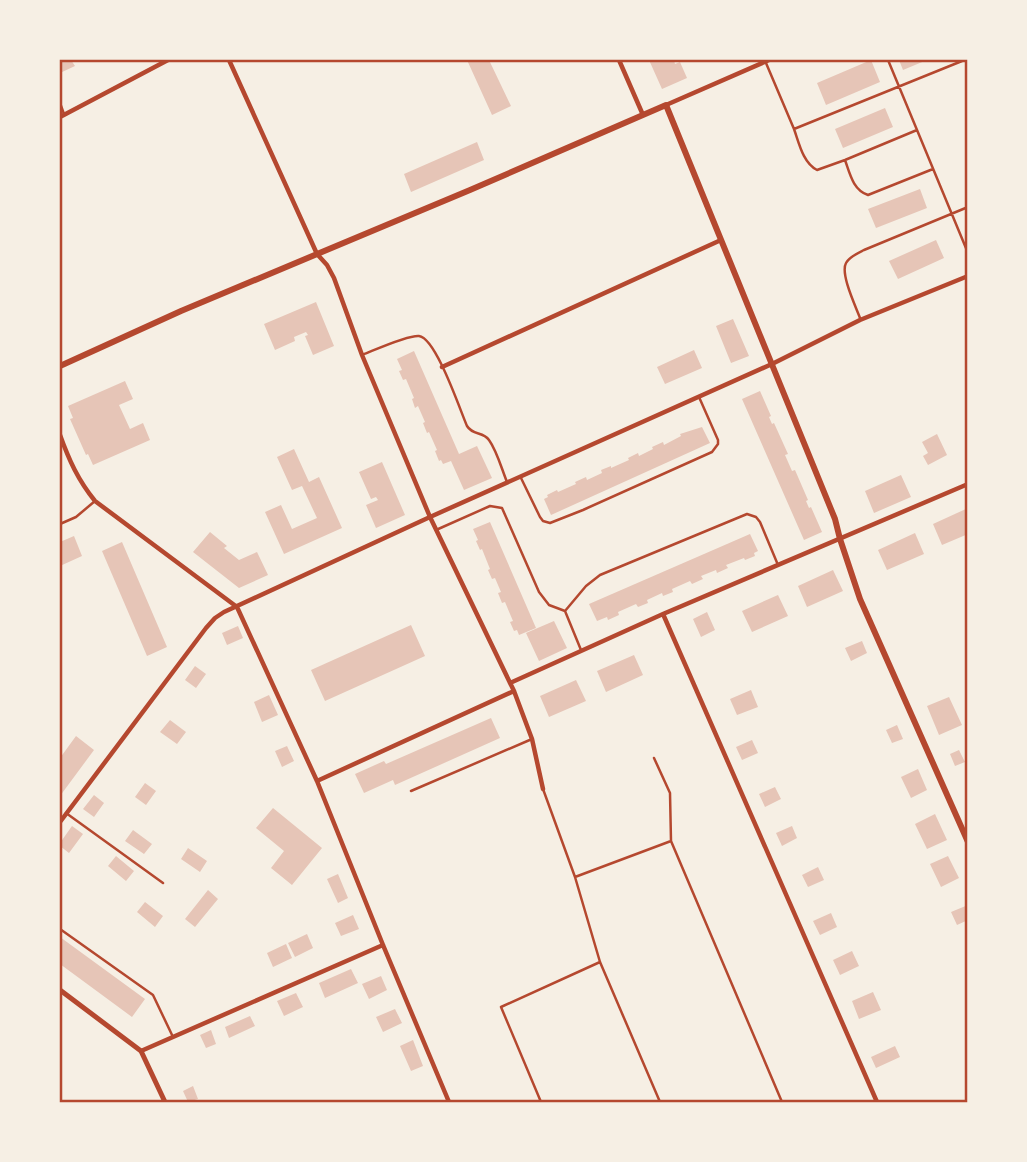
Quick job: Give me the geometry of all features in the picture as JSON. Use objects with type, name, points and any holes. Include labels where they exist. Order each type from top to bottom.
[{"type":"main road","points":[[60,366],[181,311],[666,105],[835,519],[860,599],[968,842]]},
{"type":"street","points":[[62,115],[168,60]]},
{"type":"street","points":[[229,60],[317,254],[334,278],[362,355],[430,517],[514,691],[532,738],[542,789]]},
{"type":"street","points":[[619,60],[643,115]]},
{"type":"street","points":[[666,105],[767,60]]},
{"type":"street","points":[[442,368],[721,240]]},
{"type":"street","points":[[60,822],[215,618],[430,517],[772,364],[860,320],[968,276]]},
{"type":"street","points":[[60,435],[69,461],[95,501],[237,607],[317,781],[449,1102]]},
{"type":"street","points":[[510,683],[663,614],[968,484]]},
{"type":"street","points":[[663,614],[877,1102]]},
{"type":"street","points":[[317,781],[514,691]]},
{"type":"street","points":[[141,1051],[383,945]]},
{"type":"street","points":[[60,990],[141,1051],[165,1102]]},
{"type":"lane","points":[[767,60],[806,161],[813,169],[821,170],[916,130]]},
{"type":"lane","points":[[888,60],[968,253]]},
{"type":"lane","points":[[794,129],[962,61]]},
{"type":"lane","points":[[60,103],[62,115]]},
{"type":"lane","points":[[845,160],[855,187],[868,195],[933,169]]},
{"type":"lane","points":[[860,320],[847,282],[846,263],[864,250],[968,206]]},
{"type":"lane","points":[[362,355],[408,338],[425,338],[442,368],[467,426],[470,431],[482,434],[489,440],[507,482]]},
{"type":"lane","points":[[520,476],[540,517],[547,523],[583,510],[712,452],[718,444],[717,436],[699,397]]},
{"type":"lane","points":[[60,524],[76,517],[95,501]]},
{"type":"lane","points":[[436,530],[490,506],[502,508],[539,592],[550,605],[565,611],[581,651]]},
{"type":"lane","points":[[565,611],[586,586],[600,575],[747,514],[760,522],[778,565]]},
{"type":"lane","points":[[411,791],[532,738]]},
{"type":"lane","points":[[654,758],[670,793],[671,841],[782,1102]]},
{"type":"lane","points":[[542,789],[575,877],[600,962],[660,1102]]},
{"type":"lane","points":[[66,813],[163,883]]},
{"type":"lane","points":[[575,877],[671,841]]},
{"type":"lane","points":[[60,929],[153,995],[173,1037]]},
{"type":"lane","points":[[541,1102],[501,1006],[600,962]]},
{"type":"building","points":[[60,60],[71,60],[75,66],[60,73]]},
{"type":"building","points":[[467,60],[489,60],[511,106],[492,115]]},
{"type":"building","points":[[649,60],[674,60],[675,64],[680,62],[687,78],[662,89]]},
{"type":"building","points":[[871,60],[880,82],[826,105],[817,83]]},
{"type":"building","points":[[899,60],[927,60],[903,70]]},
{"type":"building","points":[[885,108],[893,127],[843,148],[835,129]]},
{"type":"building","points":[[477,142],[484,160],[411,192],[404,174]]},
{"type":"building","points":[[920,189],[927,208],[876,228],[868,209]]},
{"type":"building","points":[[936,240],[944,258],[898,279],[889,261]]},
{"type":"building","points":[[316,302],[334,346],[313,355],[305,336],[308,335],[306,332],[294,337],[295,341],[275,350],[264,324]]},
{"type":"building","points":[[733,319],[749,356],[731,363],[716,326]]},
{"type":"building","points":[[694,350],[702,368],[665,384],[657,367]]},
{"type":"building","points":[[414,351],[459,454],[477,446],[492,478],[464,490],[451,461],[443,464],[439,461],[418,406],[415,408],[406,379],[403,380],[399,371],[402,370],[397,359]]},
{"type":"building","points":[[125,381],[133,399],[119,405],[130,429],[143,423],[150,440],[93,465],[70,419],[73,418],[68,406]]},
{"type":"building","points":[[760,391],[772,424],[774,423],[788,454],[785,455],[792,471],[795,470],[809,508],[811,507],[822,532],[804,540],[742,399]]},
{"type":"building","points":[[702,427],[710,443],[551,515],[544,499],[547,495],[576,484],[575,482],[586,477],[587,480],[602,473],[601,470],[629,460],[628,458],[638,453],[639,456],[663,442],[664,445],[681,436],[680,434]]},
{"type":"building","points":[[937,434],[947,455],[928,465],[923,456],[928,453],[922,442]]},
{"type":"building","points":[[294,449],[309,482],[319,477],[342,528],[284,554],[265,512],[281,505],[292,529],[317,518],[302,486],[292,490],[277,457]]},
{"type":"building","points":[[382,462],[405,515],[376,528],[366,505],[378,500],[376,497],[371,499],[359,472]]},
{"type":"building","points":[[901,475],[911,497],[874,513],[865,491]]},
{"type":"building","points":[[968,508],[968,534],[942,545],[933,524]]},
{"type":"building","points":[[490,522],[536,628],[519,635],[517,630],[514,631],[505,602],[502,603],[498,593],[501,592],[495,578],[492,579],[482,549],[480,550],[476,541],[478,540],[473,529]]},
{"type":"building","points":[[210,532],[239,560],[257,552],[268,575],[239,588],[193,552]]},
{"type":"building","points":[[915,533],[924,554],[887,570],[878,550]]},
{"type":"building","points":[[750,534],[758,551],[754,553],[755,556],[726,565],[728,568],[701,576],[703,579],[692,584],[690,581],[663,596],[662,593],[647,600],[648,603],[638,607],[636,604],[608,620],[607,617],[597,621],[589,604]]},
{"type":"building","points":[[74,536],[82,556],[60,566],[60,542]]},
{"type":"building","points":[[122,542],[167,647],[147,656],[102,551]]},
{"type":"building","points":[[833,570],[843,591],[807,607],[798,586]]},
{"type":"building","points":[[778,595],[788,616],[752,632],[742,611]]},
{"type":"building","points":[[707,612],[715,630],[701,637],[693,619]]},
{"type":"building","points":[[554,621],[567,648],[539,661],[526,633]]},
{"type":"building","points":[[411,625],[425,656],[325,701],[311,670]]},
{"type":"building","points":[[238,626],[243,638],[227,645],[222,633]]},
{"type":"building","points":[[862,641],[867,653],[851,661],[845,648]]},
{"type":"building","points":[[634,655],[643,675],[606,692],[597,671]]},
{"type":"building","points":[[195,666],[206,674],[196,688],[185,680]]},
{"type":"building","points":[[576,680],[586,701],[549,717],[540,696]]},
{"type":"building","points":[[751,690],[758,707],[737,715],[730,699]]},
{"type":"building","points":[[269,695],[278,715],[262,722],[254,702]]},
{"type":"building","points":[[949,697],[962,725],[939,735],[927,706]]},
{"type":"building","points":[[491,718],[500,738],[395,785],[393,780],[364,793],[355,774],[384,761],[386,764]]},
{"type":"building","points":[[170,720],[186,732],[177,744],[160,732]]},
{"type":"building","points":[[897,725],[903,739],[892,743],[886,730]]},
{"type":"building","points":[[76,736],[94,750],[60,796],[60,758]]},
{"type":"building","points":[[752,740],[758,753],[742,760],[736,747]]},
{"type":"building","points":[[287,746],[294,761],[282,767],[275,751]]},
{"type":"building","points":[[959,750],[965,762],[955,766],[950,754]]},
{"type":"building","points":[[918,769],[927,790],[911,798],[901,777]]},
{"type":"building","points":[[145,783],[156,791],[146,805],[135,797]]},
{"type":"building","points":[[775,787],[781,799],[765,807],[759,794]]},
{"type":"building","points":[[94,795],[104,803],[94,817],[83,809]]},
{"type":"building","points":[[273,808],[322,848],[292,885],[271,868],[284,851],[256,828]]},
{"type":"building","points":[[935,814],[947,840],[927,849],[915,824]]},
{"type":"building","points":[[72,826],[83,834],[69,853],[60,843]]},
{"type":"building","points":[[792,826],[797,838],[782,846],[776,833]]},
{"type":"building","points":[[133,830],[152,844],[144,854],[125,841]]},
{"type":"building","points":[[188,848],[207,861],[200,872],[181,859]]},
{"type":"building","points":[[116,856],[134,871],[126,881],[108,866]]},
{"type":"building","points":[[948,856],[959,878],[941,887],[930,864]]},
{"type":"building","points":[[818,867],[824,880],[808,887],[802,875]]},
{"type":"building","points":[[338,874],[348,898],[338,903],[327,879]]},
{"type":"building","points":[[208,890],[218,899],[195,927],[185,919]]},
{"type":"building","points":[[145,902],[163,916],[155,927],[137,912]]},
{"type":"building","points":[[968,905],[968,920],[957,925],[951,912]]},
{"type":"building","points":[[831,913],[837,927],[820,935],[813,921]]},
{"type":"building","points":[[353,915],[359,929],[341,936],[335,923]]},
{"type":"building","points":[[307,934],[313,948],[295,957],[288,943]]},
{"type":"building","points":[[60,937],[145,999],[132,1017],[60,964]]},
{"type":"building","points":[[286,944],[292,958],[273,967],[267,953]]},
{"type":"building","points":[[852,951],[859,966],[840,975],[833,960]]},
{"type":"building","points":[[351,969],[358,983],[325,998],[319,983]]},
{"type":"building","points":[[381,976],[387,990],[369,999],[362,984]]},
{"type":"building","points":[[873,992],[881,1010],[859,1019],[852,1001]]},
{"type":"building","points":[[296,993],[303,1007],[284,1016],[277,1001]]},
{"type":"building","points":[[395,1009],[402,1023],[383,1032],[376,1017]]},
{"type":"building","points":[[250,1016],[255,1026],[229,1038],[225,1027]]},
{"type":"building","points":[[211,1030],[216,1044],[206,1048],[200,1035]]},
{"type":"building","points":[[413,1040],[423,1066],[411,1071],[400,1046]]},
{"type":"building","points":[[895,1046],[900,1057],[876,1068],[871,1057]]},
{"type":"building","points":[[193,1086],[198,1099],[188,1102],[183,1091]]}]
